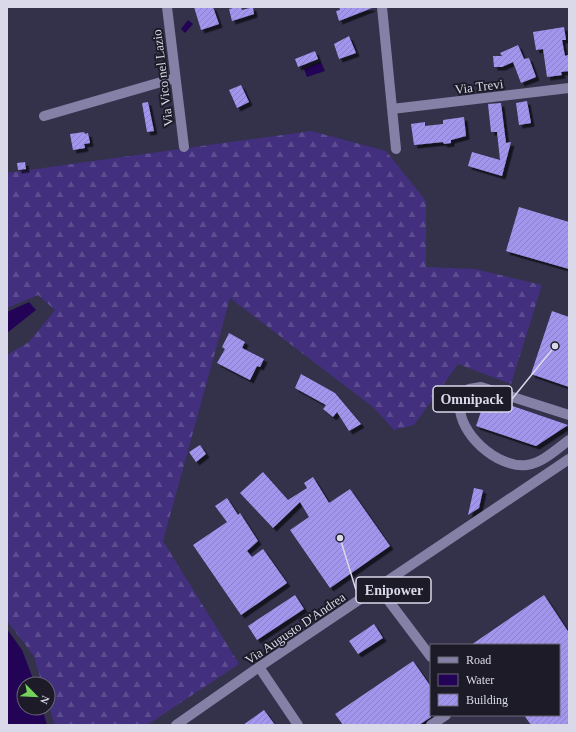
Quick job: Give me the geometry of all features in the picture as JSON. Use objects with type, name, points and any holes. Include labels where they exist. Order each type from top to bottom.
[{"type":"street","name":"Via Vico nel Lazio","points":[[167,7],[184,147]]},
{"type":"street","points":[[382,7],[396,149]]},
{"type":"street","points":[[44,116],[175,78]]},
{"type":"street","name":"Via Trevi","points":[[392,109],[569,88]]},
{"type":"street","points":[[569,415],[478,386],[466,391],[460,403],[463,422],[470,436],[487,451],[511,464],[524,465],[536,462],[569,440]]},
{"type":"street","name":"Via Augusto D'Andrea","points":[[176,725],[259,667],[379,588],[569,459]]},
{"type":"street","points":[[379,588],[430,656]]},
{"type":"street","points":[[259,667],[298,725]]},
{"type":"street","points":[[431,725],[444,716]]},
{"type":"green space","points":[[311,131],[386,151],[426,201],[426,267],[475,269],[542,285],[511,384],[458,364],[414,425],[394,430],[374,408],[230,298],[163,541],[239,664],[147,725],[55,725],[52,716],[56,716],[56,676],[40,676],[34,656],[7,621],[7,355],[29,342],[55,310],[38,295],[7,308],[7,173]]},
{"type":"water","points":[[188,20],[193,24],[185,33],[181,29]]},
{"type":"water","points":[[321,62],[325,71],[307,77],[304,69]]},
{"type":"water","points":[[29,302],[36,310],[7,333],[7,312]]},
{"type":"water","points":[[7,629],[22,650],[32,676],[16,676],[16,716],[44,716],[47,725],[7,725]]},
{"type":"building","points":[[194,7],[213,7],[219,24],[201,30]]},
{"type":"building","points":[[241,7],[242,10],[253,7],[254,14],[232,21],[229,9]]},
{"type":"building","points":[[339,7],[372,8],[339,21],[336,11],[340,10]]},
{"type":"building","points":[[564,27],[566,40],[562,40],[565,56],[568,55],[569,71],[561,72],[562,75],[547,77],[543,49],[536,50],[533,32]]},
{"type":"building","points":[[349,36],[356,53],[339,59],[334,44]]},
{"type":"building","points":[[518,45],[524,59],[529,58],[536,77],[521,83],[513,62],[502,67],[494,67],[493,56],[502,56],[500,53]]},
{"type":"building","points":[[315,51],[318,59],[298,67],[295,59]]},
{"type":"building","points":[[241,85],[249,102],[237,108],[229,90]]},
{"type":"building","points":[[527,101],[531,123],[519,125],[516,103]]},
{"type":"building","points":[[148,102],[154,131],[147,132],[142,103]]},
{"type":"building","points":[[501,103],[506,143],[511,142],[502,176],[468,166],[472,152],[500,160],[497,132],[491,132],[488,104]]},
{"type":"building","points":[[464,117],[466,136],[451,140],[451,143],[444,144],[443,142],[414,145],[411,124],[425,122],[425,126],[443,124],[443,120]]},
{"type":"building","points":[[84,132],[85,134],[88,133],[90,143],[84,144],[85,148],[73,150],[70,134]]},
{"type":"building","points":[[25,162],[26,169],[18,170],[17,163]]},
{"type":"building","points":[[519,207],[569,222],[569,269],[506,251]]},
{"type":"building","points":[[552,311],[569,317],[569,387],[531,374]]},
{"type":"building","points":[[229,333],[245,342],[242,348],[264,359],[260,367],[257,366],[250,380],[217,363],[225,349],[222,347]]},
{"type":"building","points":[[301,374],[335,393],[361,424],[349,431],[337,412],[333,417],[323,409],[326,405],[295,388]]},
{"type":"building","points":[[486,397],[568,425],[536,446],[476,426]]},
{"type":"building","points":[[200,445],[206,454],[196,462],[189,452]]},
{"type":"building","points":[[263,472],[288,500],[307,488],[304,483],[313,477],[329,503],[350,489],[390,546],[330,588],[290,530],[309,517],[300,502],[273,528],[240,493]]},
{"type":"building","points":[[474,488],[483,490],[479,508],[468,515]]},
{"type":"building","points":[[227,498],[238,515],[240,513],[258,541],[247,551],[252,557],[263,549],[287,583],[241,615],[193,545],[227,522],[215,506]]},
{"type":"building","points":[[295,595],[304,609],[257,640],[248,626]]},
{"type":"building","points":[[544,595],[569,633],[569,725],[531,725],[525,716],[560,716],[560,644],[472,644]]},
{"type":"building","points":[[374,624],[383,638],[358,654],[349,641]]},
{"type":"building","points":[[413,661],[430,686],[431,717],[419,725],[343,725],[335,714]]},
{"type":"building","points":[[264,710],[275,725],[243,725]]},
{"type":"place","name":"Omnipack","points":[[555,346]]},
{"type":"place","name":"Enipower","points":[[340,538]]}]
